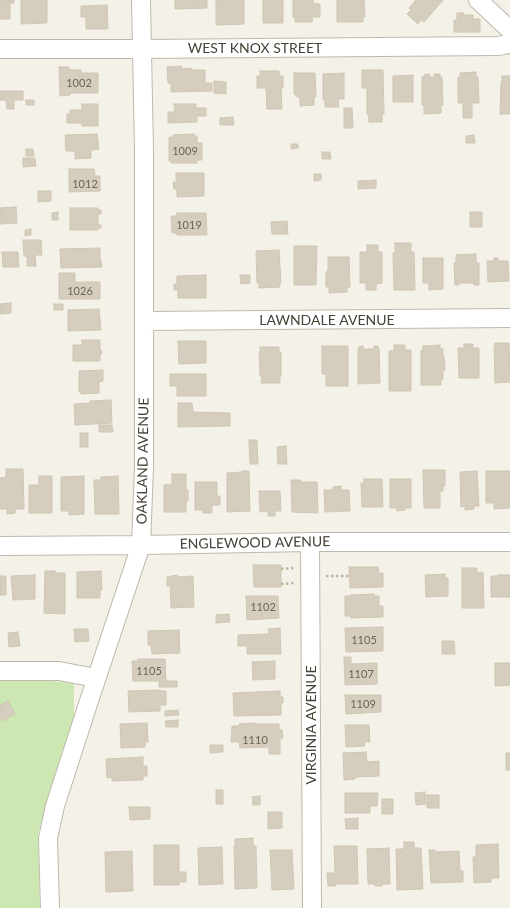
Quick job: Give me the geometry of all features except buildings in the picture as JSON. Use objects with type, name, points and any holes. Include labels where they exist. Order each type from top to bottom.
[{"type":"street","name":"OAKLAND AVENUE","points":[[50,908],[48,838],[55,806],[96,678],[142,545],[144,468],[144,151],[141,0]]},
{"type":"street","points":[[478,0],[510,30]]},
{"type":"street","name":"WEST KNOX STREET","points":[[0,49],[498,46],[510,44]]},
{"type":"street","name":"LAWNDALE AVENUE","points":[[144,321],[510,318]]},
{"type":"street","name":"ENGLEWOOD AVENUE","points":[[0,546],[310,542],[510,542]]},
{"type":"street","name":"VIRGINIA AVENUE","points":[[310,542],[312,908]]},
{"type":"street","points":[[0,671],[60,671],[96,678]]},
{"type":"path","points":[[281,569],[300,568]]},
{"type":"path","points":[[320,576],[350,576]]},
{"type":"path","points":[[281,584],[301,583]]},
{"type":"green space","points":[[0,680],[74,683],[74,721],[38,834],[40,908],[0,908]]}]
